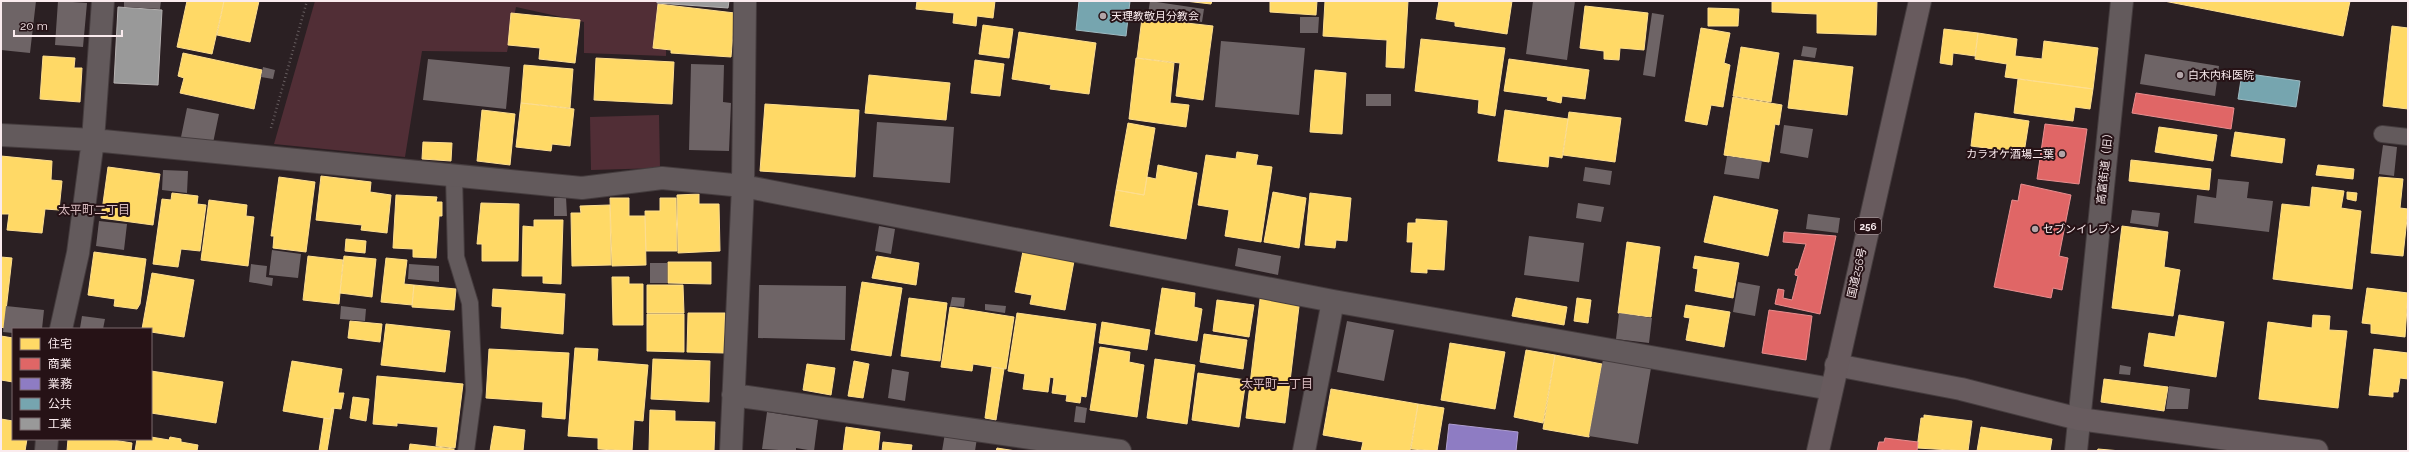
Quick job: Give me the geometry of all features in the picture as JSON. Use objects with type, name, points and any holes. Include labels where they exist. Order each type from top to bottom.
[{"type":"highway","name":"国道256号","points":[[1818,451],[1836,365],[1920,1]]},
{"type":"street","points":[[60,328],[78,252],[93,140],[103,1]]},
{"type":"street","points":[[731,451],[743,186],[745,1]]},
{"type":"street","name":"高富街道（旧）","points":[[2076,451],[2122,1]]},
{"type":"street","points":[[1,135],[93,140],[582,188],[662,178],[743,186],[1333,302],[1831,389]]},
{"type":"street","points":[[1304,451],[1333,302]]},
{"type":"street","points":[[1836,365],[1961,389],[2079,419],[2317,451]]},
{"type":"street","points":[[734,395],[1120,451]]},
{"type":"street","points":[[46,451],[48,440]]},
{"type":"lane","points":[[2382,134],[2408,137]]},
{"type":"lane","points":[[454,176],[456,257],[470,303],[474,391],[466,451]]},
{"type":"path","points":[[262,156],[307,1]]},
{"type":"shaded area","points":[[315,1],[667,1],[666,56],[584,53],[584,22],[516,7],[507,52],[422,51],[405,157],[274,144]]},
{"type":"shaded area","points":[[659,115],[660,168],[591,170],[590,117]]},
{"type":"building: 住宅","points":[[187,1],[224,1],[212,54],[177,47]]},
{"type":"building: 住宅","points":[[224,1],[259,1],[250,42],[217,35]]},
{"type":"building: 住宅","points":[[917,1],[995,1],[993,18],[977,16],[976,26],[953,23],[954,13],[916,9]]},
{"type":"building: 住宅","points":[[1185,1],[1212,1],[1211,4]]},
{"type":"building: 住宅","points":[[1270,1],[1317,1],[1316,15],[1270,12]]},
{"type":"building: 住宅","points":[[1325,1],[1408,1],[1404,68],[1386,67],[1387,40],[1323,36]]},
{"type":"building: 住宅","points":[[1439,1],[1512,1],[1507,34],[1455,26],[1455,22],[1436,19]]},
{"type":"building: 住宅","points":[[1772,1],[1877,1],[1876,35],[1817,33],[1817,14],[1772,12]]},
{"type":"building: 住宅","points":[[2164,1],[2350,1],[2343,36]]},
{"type":"building: 住宅","points":[[658,4],[735,13],[731,57],[671,53],[671,50],[653,48]]},
{"type":"building: 住宅","points":[[1585,6],[1648,13],[1644,50],[1620,48],[1619,60],[1604,59],[1604,51],[1580,48]]},
{"type":"building: 住宅","points":[[1708,8],[1739,9],[1738,26],[1708,26]]},
{"type":"building: 住宅","points":[[511,13],[580,20],[575,63],[539,59],[540,48],[508,45]]},
{"type":"building: 住宅","points":[[1142,18],[1213,26],[1203,100],[1176,96],[1180,63],[1137,58]]},
{"type":"building: 住宅","points":[[983,25],[1013,29],[1009,58],[979,54]]},
{"type":"building: 住宅","points":[[2392,26],[2408,28],[2408,109],[2383,106]]},
{"type":"building: 住宅","points":[[1701,28],[1730,33],[1724,63],[1730,65],[1723,107],[1711,105],[1707,125],[1685,121]]},
{"type":"building: 住宅","points":[[1944,29],[1978,33],[1975,56],[1953,53],[1952,65],[1940,63]]},
{"type":"building: 住宅","points":[[1019,32],[1096,43],[1089,94],[1050,89],[1051,85],[1012,79]]},
{"type":"building: 住宅","points":[[1978,33],[2017,39],[2015,56],[2042,59],[2044,41],[2098,48],[2093,89],[2005,77],[2007,64],[1975,59]]},
{"type":"building: 住宅","points":[[1421,39],[1505,48],[1495,116],[1478,113],[1479,100],[1415,91]]},
{"type":"building: 住宅","points":[[1741,47],[1779,53],[1771,102],[1733,96]]},
{"type":"building: 住宅","points":[[183,53],[262,70],[254,109],[180,93],[184,78],[178,76]]},
{"type":"building: 住宅","points":[[43,56],[75,58],[74,68],[82,68],[80,102],[40,99]]},
{"type":"building: 住宅","points":[[596,58],[674,62],[672,104],[594,100]]},
{"type":"building: 住宅","points":[[1136,58],[1174,63],[1170,103],[1189,105],[1186,127],[1129,119]]},
{"type":"building: 住宅","points":[[1509,59],[1589,70],[1585,99],[1562,96],[1561,103],[1547,100],[1548,97],[1504,91]]},
{"type":"building: 住宅","points":[[975,60],[1004,64],[1000,96],[971,93]]},
{"type":"building: 住宅","points":[[1794,60],[1853,67],[1847,115],[1788,108]]},
{"type":"building: 住宅","points":[[524,65],[573,69],[570,108],[521,103]]},
{"type":"building: 住宅","points":[[1315,70],[1346,73],[1342,134],[1310,132]]},
{"type":"building: 住宅","points":[[869,75],[950,83],[946,120],[865,113]]},
{"type":"building: 住宅","points":[[2018,79],[2093,89],[2090,109],[2075,107],[2073,121],[2014,113]]},
{"type":"building: 住宅","points":[[1733,97],[1782,105],[1779,125],[1775,124],[1769,162],[1724,155]]},
{"type":"building: 住宅","points":[[521,103],[574,109],[570,146],[552,144],[551,151],[516,147]]},
{"type":"building: 住宅","points":[[765,104],[859,110],[855,177],[760,171]]},
{"type":"building: 住宅","points":[[482,110],[515,114],[510,165],[477,161]]},
{"type":"building: 住宅","points":[[1505,110],[1568,119],[1562,158],[1549,156],[1548,167],[1498,161]]},
{"type":"building: 住宅","points":[[1569,112],[1621,118],[1615,162],[1563,155]]},
{"type":"building: 住宅","points":[[1975,113],[2029,121],[2024,153],[1971,146]]},
{"type":"building: 住宅","points":[[1128,123],[1155,128],[1144,195],[1116,190]]},
{"type":"building: 住宅","points":[[2159,127],[2217,135],[2213,161],[2155,152]]},
{"type":"building: 住宅","points":[[2235,132],[2285,139],[2282,163],[2231,156]]},
{"type":"building: 住宅","points":[[423,142],[452,143],[451,161],[422,159]]},
{"type":"building: 住宅","points":[[1237,152],[1258,155],[1256,165],[1272,167],[1261,242],[1225,236],[1229,210],[1198,205],[1206,155],[1236,159]]},
{"type":"building: 住宅","points":[[1,156],[52,161],[51,180],[62,181],[59,210],[45,209],[42,233],[7,230],[9,214],[1,214]]},
{"type":"building: 住宅","points":[[2131,160],[2211,169],[2209,190],[2129,181]]},
{"type":"building: 住宅","points":[[1158,165],[1197,173],[1186,239],[1110,226],[1116,190],[1144,195],[1147,177],[1156,179]]},
{"type":"building: 住宅","points":[[2318,165],[2354,169],[2353,179],[2316,175]]},
{"type":"building: 住宅","points":[[108,167],[160,174],[153,225],[101,218]]},
{"type":"building: 住宅","points":[[321,176],[371,182],[370,192],[391,195],[387,233],[361,230],[362,225],[316,220]]},
{"type":"building: 住宅","points":[[279,177],[315,182],[306,252],[273,248],[274,236],[271,236]]},
{"type":"building: 住宅","points":[[2379,177],[2403,179],[2400,208],[2408,209],[2403,256],[2371,253]]},
{"type":"building: 住宅","points":[[2312,187],[2344,191],[2341,208],[2361,211],[2352,289],[2273,279],[2282,204],[2310,207]]},
{"type":"building: 住宅","points":[[1273,192],[1306,198],[1299,248],[1264,242]]},
{"type":"building: 住宅","points":[[2347,192],[2357,193],[2356,201],[2347,199]]},
{"type":"building: 住宅","points":[[172,193],[198,196],[197,204],[206,205],[200,251],[181,249],[178,267],[153,264],[162,199],[171,200]]},
{"type":"building: 住宅","points":[[1310,193],[1351,198],[1347,241],[1336,240],[1335,248],[1305,245]]},
{"type":"building: 住宅","points":[[699,194],[699,204],[719,204],[720,251],[678,253],[677,195]]},
{"type":"building: 住宅","points":[[396,195],[437,197],[436,202],[442,202],[442,216],[439,216],[436,258],[413,257],[413,249],[393,248]]},
{"type":"building: 住宅","points":[[1714,196],[1778,210],[1768,256],[1704,242]]},
{"type":"building: 住宅","points":[[610,198],[629,198],[629,216],[645,216],[646,265],[612,266]]},
{"type":"building: 住宅","points":[[660,198],[676,198],[677,251],[646,251],[645,211],[660,211]]},
{"type":"building: 住宅","points":[[209,200],[247,205],[246,216],[254,217],[248,266],[201,260]]},
{"type":"building: 住宅","points":[[481,203],[519,204],[518,261],[482,261],[482,244],[477,244]]},
{"type":"building: 住宅","points":[[610,205],[611,265],[572,266],[571,213],[581,213],[580,206]]},
{"type":"building: 住宅","points":[[1416,219],[1447,221],[1444,270],[1427,269],[1427,273],[1411,272],[1413,242],[1407,242],[1408,223],[1416,223]]},
{"type":"building: 住宅","points":[[534,220],[563,220],[561,284],[543,283],[543,276],[522,276],[523,226],[534,227]]},
{"type":"building: 住宅","points":[[2122,226],[2168,232],[2164,267],[2180,270],[2173,316],[2112,308]]},
{"type":"building: 住宅","points":[[346,239],[366,241],[365,253],[345,251]]},
{"type":"building: 住宅","points":[[1627,242],[1660,247],[1651,317],[1618,313]]},
{"type":"building: 住宅","points":[[1023,251],[1074,261],[1065,310],[1030,304],[1032,295],[1015,292]]},
{"type":"building: 住宅","points":[[94,252],[146,259],[140,304],[137,309],[114,306],[115,299],[88,295]]},
{"type":"building: 住宅","points":[[308,256],[343,260],[339,304],[303,300]]},
{"type":"building: 住宅","points":[[344,256],[376,259],[372,297],[340,293]]},
{"type":"building: 住宅","points":[[877,256],[919,263],[916,285],[872,278]]},
{"type":"building: 住宅","points":[[1695,256],[1739,263],[1733,298],[1695,291],[1698,269],[1693,268]]},
{"type":"building: 住宅","points":[[1,257],[12,258],[4,328],[1,327]]},
{"type":"building: 住宅","points":[[386,258],[407,260],[404,284],[414,285],[412,305],[381,302]]},
{"type":"building: 住宅","points":[[668,262],[711,262],[711,284],[668,283]]},
{"type":"building: 住宅","points":[[152,273],[194,280],[184,337],[152,332],[152,328],[142,328]]},
{"type":"building: 住宅","points":[[612,277],[629,277],[629,284],[643,284],[643,325],[613,325]]},
{"type":"building: 住宅","points":[[862,282],[902,288],[891,356],[851,350]]},
{"type":"building: 住宅","points":[[414,285],[456,289],[454,310],[412,307]]},
{"type":"building: 住宅","points":[[647,285],[683,285],[684,313],[647,313]]},
{"type":"building: 住宅","points":[[1162,288],[1195,293],[1194,307],[1202,309],[1197,341],[1155,334]]},
{"type":"building: 住宅","points":[[2367,288],[2408,293],[2405,337],[2371,333],[2371,324],[2362,323]]},
{"type":"building: 住宅","points":[[493,289],[565,294],[563,334],[501,328],[502,307],[492,306]]},
{"type":"building: 住宅","points":[[1261,291],[1300,298],[1285,423],[1246,418]]},
{"type":"building: 住宅","points":[[909,298],[947,303],[940,361],[901,356]]},
{"type":"building: 住宅","points":[[1516,298],[1567,307],[1564,325],[1512,316]]},
{"type":"building: 住宅","points":[[1577,298],[1591,300],[1588,323],[1574,321]]},
{"type":"building: 住宅","points":[[1217,300],[1254,305],[1249,337],[1213,331]]},
{"type":"building: 住宅","points":[[1686,305],[1730,312],[1724,347],[1686,340],[1690,318],[1684,317]]},
{"type":"building: 住宅","points":[[950,307],[1014,317],[1006,369],[973,364],[972,371],[941,367]]},
{"type":"building: 住宅","points":[[688,313],[725,313],[724,353],[687,352]]},
{"type":"building: 住宅","points":[[1017,313],[1096,324],[1086,397],[1081,396],[1080,403],[1066,401],[1067,395],[1052,393],[1054,378],[1050,377],[1048,392],[1023,389],[1025,374],[1008,371]]},
{"type":"building: 住宅","points":[[647,314],[684,314],[684,352],[647,351]]},
{"type":"building: 住宅","points":[[2179,315],[2224,322],[2216,377],[2144,366],[2149,333],[2175,337]]},
{"type":"building: 住宅","points":[[2313,315],[2330,316],[2329,330],[2347,331],[2338,408],[2259,399],[2268,322],[2312,328]]},
{"type":"building: 住宅","points":[[350,321],[382,324],[380,342],[348,338]]},
{"type":"building: 住宅","points":[[1102,322],[1150,330],[1147,350],[1099,343]]},
{"type":"building: 住宅","points":[[386,324],[450,331],[445,372],[381,365]]},
{"type":"building: 住宅","points":[[1204,334],[1247,340],[1243,369],[1200,362]]},
{"type":"building: 住宅","points":[[1,336],[12,338],[12,382],[1,380]]},
{"type":"building: 住宅","points":[[1450,343],[1505,352],[1495,409],[1441,400]]},
{"type":"building: 住宅","points":[[1100,347],[1130,352],[1129,362],[1144,365],[1137,417],[1090,410]]},
{"type":"building: 住宅","points":[[575,348],[598,349],[597,361],[648,365],[643,421],[634,420],[632,451],[598,449],[598,438],[568,436]]},
{"type":"building: 住宅","points":[[489,349],[569,353],[565,419],[542,417],[543,402],[486,398]]},
{"type":"building: 住宅","points":[[2374,349],[2408,353],[2408,379],[2400,378],[2398,392],[2393,392],[2393,397],[2369,395]]},
{"type":"building: 住宅","points":[[1526,350],[1555,355],[1543,423],[1514,417]]},
{"type":"building: 住宅","points":[[1555,355],[1602,364],[1589,437],[1543,429]]},
{"type":"building: 住宅","points":[[653,359],[710,361],[709,402],[651,399]]},
{"type":"building: 住宅","points":[[1155,359],[1195,365],[1187,424],[1147,418]]},
{"type":"building: 住宅","points":[[292,361],[342,369],[338,393],[344,393],[341,409],[332,408],[330,419],[283,411]]},
{"type":"building: 住宅","points":[[854,361],[869,364],[863,398],[848,396]]},
{"type":"building: 住宅","points":[[807,364],[835,368],[831,395],[803,390]]},
{"type":"building: 住宅","points":[[992,367],[1004,369],[996,420],[985,418]]},
{"type":"building: 住宅","points":[[152,371],[223,382],[216,423],[152,413]]},
{"type":"building: 住宅","points":[[1198,373],[1246,380],[1239,427],[1192,420]]},
{"type":"building: 住宅","points":[[377,376],[463,384],[455,448],[436,446],[438,427],[397,423],[397,426],[373,424]]},
{"type":"building: 住宅","points":[[2104,379],[2168,387],[2164,411],[2101,402]]},
{"type":"building: 住宅","points":[[1331,389],[1418,404],[1410,451],[1361,451],[1363,442],[1323,435]]},
{"type":"building: 住宅","points":[[353,397],[369,399],[366,421],[350,418]]},
{"type":"building: 住宅","points":[[1418,404],[1444,408],[1437,451],[1411,449]]},
{"type":"building: 住宅","points":[[332,408],[334,408],[327,451],[319,451],[324,418],[330,419]]},
{"type":"building: 住宅","points":[[650,410],[675,411],[675,421],[715,422],[714,451],[649,451]]},
{"type":"building: 住宅","points":[[1924,415],[1972,421],[1968,451],[1917,448],[1921,418],[1924,418]]},
{"type":"building: 住宅","points":[[1,419],[12,421],[12,440],[27,440],[25,451],[1,451]]},
{"type":"building: 住宅","points":[[494,426],[525,430],[523,451],[490,451]]},
{"type":"building: 住宅","points":[[846,427],[880,432],[878,451],[843,451]]},
{"type":"building: 住宅","points":[[1981,427],[2052,439],[2050,451],[1977,451]]},
{"type":"building: 住宅","points":[[152,437],[169,440],[170,437],[181,439],[181,442],[198,445],[197,451],[135,451],[137,440],[152,440]]},
{"type":"building: 住宅","points":[[68,440],[113,440],[132,443],[131,451],[67,451]]},
{"type":"building: 住宅","points":[[883,442],[912,445],[911,451],[882,451]]},
{"type":"building: 住宅","points":[[410,444],[454,449],[454,451],[409,451]]},
{"type":"building: 住宅","points":[[997,448],[1016,451],[996,451]]},
{"type":"building: 住宅","points":[[2098,449],[2121,451],[2097,451]]},
{"type":"building: 商業","points":[[2136,93],[2234,108],[2231,129],[2132,113]]},
{"type":"building: 商業","name":"カラオケ酒場二葉","points":[[2045,124],[2087,129],[2079,184],[2037,179]]},
{"type":"building: 商業","name":"セブンイレブン","points":[[2021,184],[2071,195],[2059,256],[2068,258],[2062,290],[2053,288],[2051,298],[1994,287],[2012,200],[2018,201]]},
{"type":"building: 商業","points":[[1784,232],[1836,236],[1820,314],[1775,304],[1778,289],[1784,290],[1783,298],[1792,300],[1798,276],[1795,275],[1796,269],[1798,269],[1806,244],[1783,242]]},
{"type":"building: 商業","points":[[1769,310],[1812,316],[1806,360],[1762,353]]},
{"type":"building: 商業","points":[[1885,438],[1918,442],[1917,451],[1877,451],[1879,442],[1884,442]]},
{"type":"building: 業務","points":[[1449,424],[1518,432],[1516,451],[1446,451]]},
{"type":"building: 公共","name":"天理教敬月分教会","points":[[1079,1],[1130,1],[1126,36],[1076,30]]},
{"type":"building: 公共","points":[[2242,73],[2300,81],[2296,107],[2238,99]]},
{"type":"building: 工業","points":[[657,1],[729,1],[728,8],[657,3]]},
{"type":"building: 工業","points":[[118,7],[162,10],[158,85],[114,83]]},
{"type":"building: その他","points":[[1,1],[36,1],[30,53],[1,50]]},
{"type":"building: その他","points":[[58,1],[87,3],[83,47],[55,45]]},
{"type":"building: その他","points":[[124,1],[161,1],[160,9],[124,7]]},
{"type":"building: その他","points":[[1150,1],[1204,9],[1202,22],[1148,14]]},
{"type":"building: その他","points":[[1533,1],[1575,1],[1567,60],[1526,54]]},
{"type":"building: その他","points":[[1652,13],[1664,15],[1655,77],[1643,75]]},
{"type":"building: その他","points":[[1300,17],[1319,17],[1318,33],[1300,33]]},
{"type":"building: その他","points":[[1221,41],[1305,48],[1299,115],[1215,107]]},
{"type":"building: その他","points":[[1803,46],[1817,48],[1815,58],[1801,56]]},
{"type":"building: その他","name":"白木内科医院","points":[[2145,54],[2219,66],[2215,96],[2140,84]]},
{"type":"building: その他","points":[[428,59],[510,67],[506,109],[423,100]]},
{"type":"building: その他","points":[[691,64],[724,65],[723,102],[731,103],[729,151],[689,150]]},
{"type":"building: その他","points":[[263,67],[275,70],[273,79],[261,77]]},
{"type":"building: その他","points":[[1366,94],[1391,94],[1391,106],[1366,106]]},
{"type":"building: その他","points":[[187,108],[219,114],[213,143],[181,137]]},
{"type":"building: その他","points":[[877,122],[954,127],[950,183],[873,177]]},
{"type":"building: その他","points":[[1784,125],[1813,129],[1808,158],[1780,153]]},
{"type":"building: その他","points":[[2383,145],[2397,147],[2394,176],[2379,174]]},
{"type":"building: その他","points":[[1727,156],[1762,161],[1759,179],[1724,174]]},
{"type":"building: その他","points":[[1585,167],[1612,171],[1610,185],[1583,181]]},
{"type":"building: その他","points":[[163,170],[188,171],[187,193],[162,190]]},
{"type":"building: その他","points":[[2218,179],[2249,182],[2247,198],[2273,201],[2269,232],[2194,223],[2197,195],[2216,198]]},
{"type":"building: その他","points":[[566,197],[567,216],[554,216],[554,198]]},
{"type":"building: その他","points":[[1578,203],[1604,207],[1601,222],[1576,218]]},
{"type":"building: その他","points":[[2132,210],[2160,213],[2158,227],[2130,223]]},
{"type":"building: その他","points":[[1808,214],[1840,218],[1838,233],[1806,229]]},
{"type":"building: その他","points":[[99,221],[127,224],[124,250],[96,246]]},
{"type":"building: その他","points":[[879,226],[895,229],[891,254],[875,251]]},
{"type":"building: その他","points":[[1529,236],[1584,243],[1579,282],[1524,275]]},
{"type":"building: その他","points":[[1238,248],[1281,256],[1278,275],[1235,266]]},
{"type":"building: その他","points":[[272,250],[301,254],[298,278],[269,275]]},
{"type":"building: その他","points":[[650,263],[667,263],[667,283],[650,283]]},
{"type":"building: その他","points":[[251,264],[267,266],[266,277],[273,278],[272,286],[249,282]]},
{"type":"building: その他","points":[[409,264],[439,266],[439,282],[408,279]]},
{"type":"building: その他","points":[[1738,282],[1760,286],[1755,316],[1733,312]]},
{"type":"building: その他","points":[[759,285],[846,286],[845,340],[758,338]]},
{"type":"building: その他","points":[[952,297],[965,298],[964,307],[950,306]]},
{"type":"building: その他","points":[[985,304],[1006,306],[1005,313],[985,310]]},
{"type":"building: その他","points":[[6,306],[44,310],[42,328],[12,328],[12,333],[3,332]]},
{"type":"building: その他","points":[[341,306],[366,309],[365,321],[340,319]]},
{"type":"building: その他","points":[[1619,313],[1652,318],[1649,343],[1616,339]]},
{"type":"building: その他","points":[[82,316],[105,319],[103,328],[80,328]]},
{"type":"building: その他","points":[[1347,321],[1394,330],[1384,381],[1337,372]]},
{"type":"building: その他","points":[[1603,359],[1651,368],[1638,444],[1589,436]]},
{"type":"building: その他","points":[[2120,365],[2131,367],[2130,375],[2119,374]]},
{"type":"building: その他","points":[[892,369],[909,372],[905,401],[888,398]]},
{"type":"building: その他","points":[[2169,386],[2190,389],[2188,409],[2166,409]]},
{"type":"building: その他","points":[[1076,406],[1087,408],[1085,423],[1074,422]]},
{"type":"building: その他","points":[[767,412],[818,420],[814,451],[796,448],[796,451],[762,449]]},
{"type":"building: その他","points":[[945,433],[977,438],[975,451],[942,451]]},
{"type":"place","name":"天理教敬月分教会","points":[[1103,16]]},
{"type":"place","name":"白木内科医院","points":[[2180,75]]},
{"type":"place","name":"カラオケ酒場二葉","points":[[2062,154]]},
{"type":"place","name":"セブンイレブン","points":[[2035,229]]},
{"type":"district","name":"太平町二丁目","points":[[94,210]]},
{"type":"district","name":"太平町一丁目","points":[[1277,384]]}]
